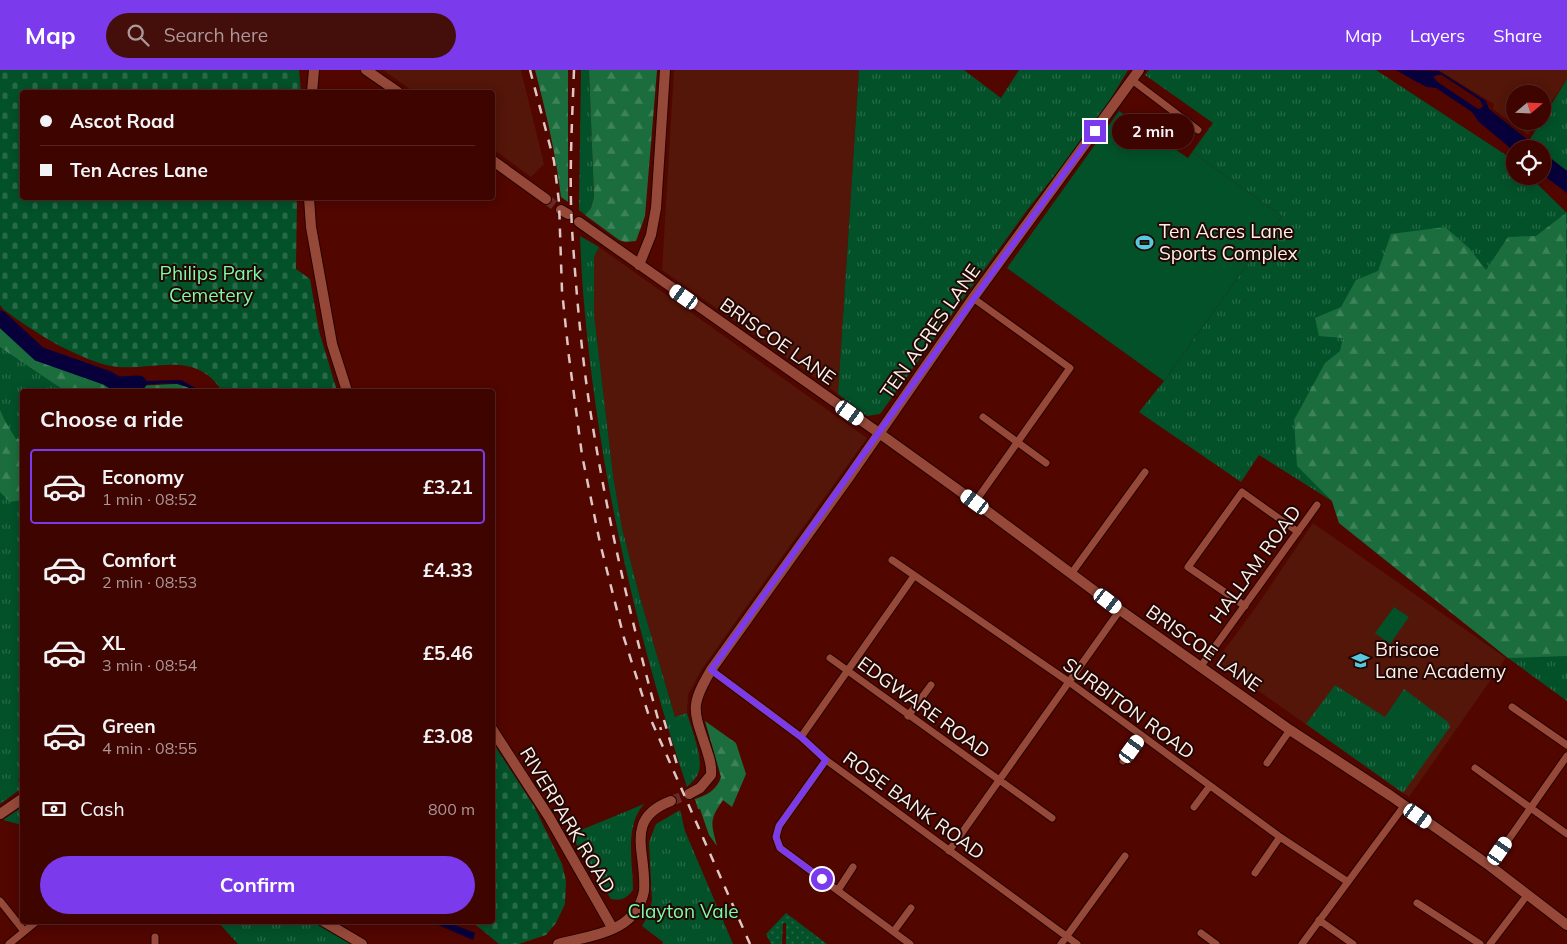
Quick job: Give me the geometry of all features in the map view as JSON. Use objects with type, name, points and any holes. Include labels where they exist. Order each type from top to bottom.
[{"type":"street","points":[[312,90],[314,70]]},
{"type":"street","points":[[366,70],[395,90]]},
{"type":"street","points":[[639,265],[651,235],[656,208],[665,70]]},
{"type":"street","name":"TEN ACRES LANE","points":[[689,794],[700,788],[711,775],[710,762],[699,728],[695,706],[700,689],[711,670],[973,298],[1139,70]]},
{"type":"street","points":[[1132,80],[1198,130]]},
{"type":"street","points":[[495,162],[546,199]]},
{"type":"street","points":[[309,200],[311,228],[332,344],[346,389]]},
{"type":"street","name":"BRISCOE LANE","points":[[579,222],[879,433],[1120,610],[1290,730],[1490,866],[1567,925]]},
{"type":"street","points":[[973,298],[1070,368],[975,502]]},
{"type":"street","points":[[983,417],[1046,463]]},
{"type":"street","points":[[1071,574],[1145,472]]},
{"type":"street","points":[[1245,606],[1188,567],[1242,492],[1298,532]]},
{"type":"street","name":"HALLAM ROAD","points":[[1201,666],[1317,505]]},
{"type":"street","name":"SURBITON ROAD","points":[[892,560],[1068,682],[1209,787],[1348,882]]},
{"type":"street","points":[[801,737],[914,576]]},
{"type":"street","points":[[949,851],[1120,610]]},
{"type":"street","name":"EDGWARE ROAD","points":[[830,658],[1052,818]]},
{"type":"street","name":"ROSE BANK ROAD","points":[[711,670],[801,737],[826,760],[1077,944]]},
{"type":"street","points":[[908,716],[931,685]]},
{"type":"street","points":[[1512,707],[1567,745]]},
{"type":"street","points":[[1267,763],[1290,730]]},
{"type":"street","name":"RIVERPARK ROAD","points":[[495,734],[548,818],[613,929]]},
{"type":"street","points":[[1123,761],[1141,736]]},
{"type":"street","points":[[1490,866],[1567,756]]},
{"type":"street","points":[[826,760],[779,826],[776,837],[780,848],[910,944]]},
{"type":"street","points":[[1475,768],[1567,834]]},
{"type":"street","points":[[1194,807],[1209,787]]},
{"type":"street","points":[[0,814],[20,799]]},
{"type":"street","points":[[558,944],[613,929],[634,913],[642,901],[645,881],[641,835],[642,824],[652,811],[671,801]]},
{"type":"street","points":[[1302,944],[1404,806]]},
{"type":"street","points":[[1255,873],[1280,837]]},
{"type":"street","points":[[1061,944],[1125,856]]},
{"type":"street","points":[[838,890],[853,867]]},
{"type":"street","points":[[1490,944],[1528,894]]},
{"type":"street","points":[[0,901],[24,931]]},
{"type":"street","points":[[1417,903],[1480,944]]},
{"type":"street","points":[[894,931],[911,908]]},
{"type":"street","points":[[1319,920],[1353,944]]},
{"type":"street","points":[[9,944],[33,924]]},
{"type":"street","points":[[327,924],[362,944]]},
{"type":"street","points":[[1201,933],[1216,944]]},
{"type":"shaded area","points":[[383,70],[521,70],[544,164],[531,177],[495,150],[495,90],[411,90]]},
{"type":"shaded area","points":[[674,70],[859,70],[838,394],[662,270]]},
{"type":"shaded area","points":[[1396,70],[1439,71],[1486,101],[1489,109],[1506,123],[1506,130],[1515,130],[1528,140],[1506,140],[1506,144],[1479,122],[1472,112],[1436,88],[1427,87]],"holes":[[[1442,75],[1480,100],[1483,106],[1478,109],[1433,77]]]},
{"type":"shaded area","points":[[1438,70],[1567,70],[1567,79],[1551,102],[1551,85],[1506,85],[1506,119],[1493,109],[1494,104]]},
{"type":"shaded area","points":[[1521,130],[1531,130],[1528,135]]},
{"type":"shaded area","points":[[1551,159],[1567,171],[1567,193],[1551,181]]},
{"type":"shaded area","points":[[599,247],[867,438],[702,669],[688,695],[687,713],[675,717],[622,528],[613,475],[594,314],[594,257]]},
{"type":"shaded area","points":[[181,380],[197,389],[178,384],[117,387],[119,382]]},
{"type":"shaded area","name":"Briscoe Lane Academy","points":[[1313,523],[1506,658],[1409,797],[1216,661],[1256,607]]},
{"type":"shaded area","points":[[436,924],[452,924],[475,933],[473,940]]},
{"type":"green space","name":"Philips Park Cemetery","points":[[0,70],[299,70],[301,90],[20,90],[20,200],[297,200],[296,269],[310,279],[319,331],[336,389],[220,389],[210,377],[196,369],[182,365],[118,367],[102,364],[50,341],[26,326],[0,305]]},
{"type":"green space","points":[[535,70],[568,70],[568,202],[561,197],[550,133]]},
{"type":"green space","points":[[581,70],[589,70],[594,197],[591,208],[585,215],[579,210]]},
{"type":"green space","points":[[589,70],[657,70],[645,216],[636,241],[625,242],[619,240],[585,215],[591,208],[594,197]]},
{"type":"green space","points":[[859,70],[964,70],[1001,98],[1019,70],[1128,70],[1098,120],[1028,209],[880,414],[867,416],[838,394]]},
{"type":"green space","points":[[1149,70],[1376,70],[1506,155],[1506,185],[1538,185],[1567,213],[1567,701],[1508,658],[1339,523],[1332,501],[1259,455],[1241,482],[1139,412],[1164,381],[1282,216],[1192,152],[1213,123],[1145,75]]},
{"type":"green space","points":[[1567,79],[1567,171],[1551,158],[1551,140],[1530,140],[1536,130],[1551,130],[1551,105]]},
{"type":"green space","name":"Ten Acres Lane Sports Complex","points":[[1119,111],[1188,158],[1192,152],[1282,216],[1164,381],[1007,268]]},
{"type":"green space","points":[[1566,213],[1567,656],[1508,658],[1339,523],[1332,501],[1297,466],[1294,420],[1325,363],[1340,351],[1343,338],[1319,336],[1315,318],[1341,307],[1356,280],[1378,271],[1391,234],[1445,227],[1469,248],[1486,270],[1508,237],[1536,236]]},
{"type":"green space","points":[[580,236],[599,247],[594,257],[594,314],[613,475],[622,528],[675,717],[687,713],[698,750],[699,771],[696,778],[687,787],[668,728],[635,609],[609,487],[590,364],[583,295]]},
{"type":"green space","points":[[0,319],[39,355],[106,379],[117,387],[177,384],[189,389],[20,389],[20,774],[18,781],[20,782],[20,789],[0,804]]},
{"type":"green space","points":[[0,319],[39,355],[106,379],[117,387],[177,384],[191,389],[62,389],[0,347]]},
{"type":"green space","points":[[0,410],[16,439],[20,439],[20,500],[10,502],[0,492]]},
{"type":"green space","points":[[1394,607],[1409,617],[1390,644],[1375,633]]},
{"type":"green space","points":[[1335,685],[1385,717],[1404,689],[1448,722],[1450,727],[1403,793],[1306,724]]},
{"type":"green space","points":[[1409,694],[1419,701],[1405,722],[1395,714]]},
{"type":"green space","points":[[705,721],[736,743],[746,774],[732,807],[723,800],[715,812],[712,822],[717,846],[709,835],[695,799],[711,791],[721,777]]},
{"type":"green space","points":[[495,746],[534,806],[562,864],[566,881],[565,904],[556,923],[546,935],[519,944],[499,944],[474,924],[495,924]]},
{"type":"green space","points":[[644,804],[634,823],[632,834],[633,890],[623,899],[611,899],[572,837],[581,830]]},
{"type":"green space","points":[[20,808],[20,824],[3,820]]},
{"type":"green space","name":"Clayton Vale","points":[[680,810],[685,831],[733,944],[662,944],[663,942],[642,926],[649,914],[652,901],[649,842],[656,824]]},
{"type":"green space","points":[[786,913],[827,944],[786,944],[786,923],[783,923],[782,944],[771,944],[766,934]]},
{"type":"green space","points":[[220,924],[317,924],[354,944],[238,944]]},
{"type":"waterway","points":[[0,318],[39,354],[107,378],[117,384],[139,383]]},
{"type":"tunnel","points":[[546,199],[561,210]]},
{"type":"tunnel","points":[[671,801],[689,794]]},
{"type":"railway","points":[[530,70],[554,161],[559,202],[562,291],[569,357],[582,455],[600,543],[624,638],[648,713],[750,944]]},
{"type":"railway","points":[[574,70],[571,209],[581,342],[597,450],[612,531],[630,611],[661,730]]},
{"type":"railway","points":[[664,720],[678,768]]},
{"type":"place","name":"Ten Acres Lane Sports Complex","points":[[1145,242]]},
{"type":"place","name":"Briscoe Lane Academy","points":[[1361,660]]},
{"type":"route","points":[[822,879],[780,848],[776,837],[779,826],[826,760],[801,737],[711,670],[973,298],[1095,131]]}]
